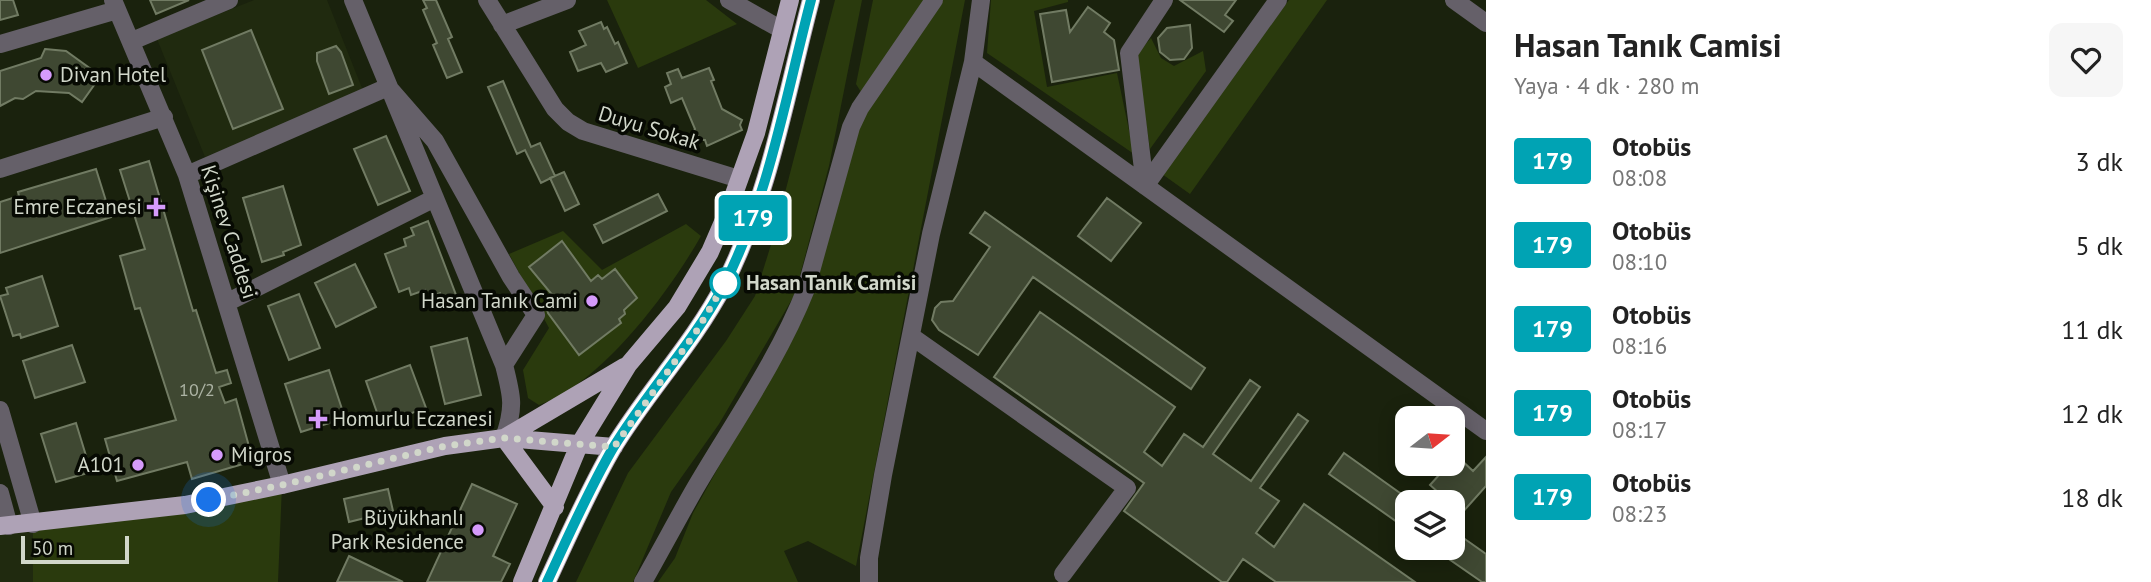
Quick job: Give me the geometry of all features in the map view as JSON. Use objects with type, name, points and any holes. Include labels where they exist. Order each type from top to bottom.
[{"type":"main road","points":[[522,582],[579,445],[628,365],[659,330],[700,272],[729,208],[755,133],[790,0]]},
{"type":"main road","points":[[547,582],[582,506],[614,447],[696,332],[734,263],[752,221],[811,0]]},
{"type":"main road","points":[[504,438],[628,365]]},
{"type":"main road","points":[[5,526],[185,505],[445,446],[504,438],[614,447]]},
{"type":"main road","points":[[504,438],[555,507]]},
{"type":"street","points":[[132,41],[229,0]]},
{"type":"street","points":[[353,0],[504,365],[511,392],[512,414],[504,438]]},
{"type":"street","name":"Duyu Sokak","points":[[487,0],[555,109],[568,122],[583,131],[739,179]]},
{"type":"street","points":[[502,25],[567,0]]},
{"type":"street","points":[[729,0],[782,30]]},
{"type":"street","points":[[643,582],[693,492],[770,367],[797,310],[806,289],[860,107],[934,0]]},
{"type":"street","points":[[869,582],[873,534],[911,336],[931,234],[973,62],[981,0]]},
{"type":"street","points":[[1145,186],[1129,52],[1164,0]]},
{"type":"street","points":[[1145,186],[1278,0]]},
{"type":"street","points":[[1454,0],[1486,23]]},
{"type":"street","points":[[0,44],[115,5]]},
{"type":"street","name":"Kişinev Caddesi","points":[[115,5],[187,175],[282,485]]},
{"type":"street","points":[[973,62],[1486,431]]},
{"type":"street","points":[[187,175],[388,87]]},
{"type":"street","points":[[388,87],[435,141],[511,277],[536,316],[504,365]]},
{"type":"street","points":[[0,170],[164,117]]},
{"type":"street","points":[[228,302],[435,198]]},
{"type":"street","points":[[911,336],[1128,488],[1063,574]]},
{"type":"street","points":[[0,410],[33,524]]},
{"type":"street","points":[[0,493],[5,526]]},
{"type":"shaded area","points":[[254,0],[327,0],[364,93],[205,157],[157,39]]},
{"type":"shaded area","points":[[607,0],[706,0],[737,24],[638,68]]},
{"type":"shaded area","points":[[835,0],[862,0],[829,166],[795,294],[719,424],[671,492],[633,582],[576,582],[628,473],[726,341],[755,296],[774,235]]},
{"type":"shaded area","points":[[873,0],[926,0],[861,92],[856,84]]},
{"type":"shaded area","points":[[942,0],[965,0],[856,566],[808,541],[784,551],[798,582],[658,582],[675,558],[693,513],[801,319],[860,108]]},
{"type":"shaded area","points":[[991,0],[1068,0],[1034,11],[1047,87],[1117,73],[1134,154],[987,53]]},
{"type":"shaded area","points":[[1289,0],[1327,0],[1190,194],[1162,174]]},
{"type":"shaded area","points":[[1151,38],[1161,58],[1174,66],[1203,51],[1206,71],[1150,149],[1136,55]]},
{"type":"shaded area","points":[[686,224],[701,236],[659,300],[625,341],[587,377],[562,395],[539,405],[528,398],[523,370],[549,328],[509,254],[563,231],[602,270]]},
{"type":"shaded area","points":[[282,485],[278,582],[33,582],[33,524]]},
{"type":"shaded area","points":[[33,524],[33,582],[0,582],[0,526]]},
{"type":"building","points":[[0,0],[13,0],[18,15],[0,20]]},
{"type":"building","points":[[150,0],[189,0],[156,14]]},
{"type":"building","points":[[423,0],[436,0],[452,37],[448,39],[462,72],[447,78],[433,45],[437,43],[423,10],[427,8]]},
{"type":"building","points":[[1180,0],[1236,0],[1225,15],[1233,21],[1224,32]]},
{"type":"building","points":[[1088,7],[1110,23],[1104,32],[1114,40],[1119,70],[1052,82],[1040,14],[1066,10],[1070,32]]},
{"type":"building","points":[[601,22],[604,29],[607,27],[615,44],[618,42],[627,63],[606,72],[601,63],[578,71],[570,52],[586,45],[579,31]]},
{"type":"building","points":[[1190,25],[1192,48],[1184,59],[1170,60],[1160,52],[1158,38],[1167,28]]},
{"type":"building","points":[[251,30],[283,109],[233,129],[202,50]]},
{"type":"building","points":[[336,46],[341,52],[353,85],[329,94],[317,61],[317,53]]},
{"type":"building","name":"Divan Hotel","points":[[45,49],[66,51],[95,72],[90,78],[97,81],[82,102],[69,93],[36,91],[23,99],[15,98],[0,106],[0,71],[41,58]]},
{"type":"building","points":[[709,68],[722,109],[742,120],[742,130],[707,146],[705,140],[700,140],[693,133],[695,129],[682,98],[671,103],[665,87],[671,84],[667,73],[678,69],[682,78]]},
{"type":"building","points":[[503,81],[531,147],[540,143],[555,176],[541,183],[525,150],[517,154],[488,87]]},
{"type":"building","points":[[386,136],[410,191],[378,205],[354,149]]},
{"type":"building","points":[[149,161],[193,311],[196,310],[216,373],[227,370],[231,383],[219,387],[225,403],[236,399],[253,461],[192,479],[187,462],[117,481],[105,439],[176,420],[140,308],[135,309],[120,256],[145,249],[120,170]]},
{"type":"building","points":[[96,169],[111,217],[0,253],[0,202],[19,196],[18,192]]},
{"type":"building","points":[[564,172],[579,204],[565,211],[550,178]]},
{"type":"building","points":[[283,186],[301,245],[283,252],[284,255],[262,262],[243,198]]},
{"type":"building","points":[[658,194],[667,211],[603,243],[594,225]]},
{"type":"building","points":[[1107,198],[1141,223],[1111,261],[1078,236]]},
{"type":"building","points":[[985,212],[1205,368],[1191,389],[1033,277],[978,355],[939,330],[932,320],[935,308],[941,302],[953,301],[990,247],[970,233]]},
{"type":"building","points":[[428,221],[456,295],[442,300],[440,293],[428,298],[425,290],[411,295],[409,288],[399,292],[385,254],[406,246],[404,239],[414,235],[411,228]]},
{"type":"building","name":"Hasan Tanık Cami","points":[[562,241],[591,281],[598,275],[602,279],[615,269],[637,298],[624,310],[625,314],[619,319],[621,323],[579,355],[548,313],[546,305],[554,297],[529,267]]},
{"type":"building","points":[[355,264],[376,307],[336,327],[315,283]]},
{"type":"building","points":[[42,276],[58,326],[21,338],[20,334],[13,336],[0,296],[8,294],[6,288]]},
{"type":"building","points":[[299,294],[320,348],[289,360],[268,306]]},
{"type":"building","points":[[1040,312],[1175,407],[1144,452],[1162,466],[1184,434],[1203,447],[1250,380],[1260,387],[1213,454],[1251,481],[1298,414],[1308,421],[1260,488],[1279,501],[1256,533],[1274,547],[1304,504],[1415,582],[1276,582],[1243,559],[1227,582],[1222,582],[1124,511],[1144,483],[994,377]]},
{"type":"building","points":[[467,338],[481,395],[445,404],[431,347]]},
{"type":"building","points":[[72,345],[85,382],[35,398],[23,361]]},
{"type":"building","points":[[410,365],[426,408],[381,424],[366,381]]},
{"type":"building","points":[[329,370],[345,418],[301,432],[285,384]]},
{"type":"building","points":[[76,423],[91,472],[56,482],[41,434]]},
{"type":"building","points":[[1344,453],[1396,490],[1395,521],[1329,474]]},
{"type":"building","points":[[1486,457],[1486,486],[1465,510],[1465,490],[1436,490],[1430,485],[1438,476],[1465,476],[1465,464],[1473,471]]},
{"type":"building","name":"Büyükhanlı Park Residence","points":[[472,484],[517,504],[493,556],[510,564],[501,582],[427,582]]},
{"type":"building","points":[[388,489],[393,511],[349,522],[344,499]]},
{"type":"building","points":[[1465,539],[1486,554],[1486,582],[1450,560],[1465,560]]},
{"type":"building","name":"Büyükhanlı Park Residence","points":[[349,556],[403,582],[337,582]]},
{"type":"bus line","name":"179","points":[[547,582],[582,506],[614,447],[696,332],[734,263],[752,221],[811,0]]},
{"type":"place","name":"Divan Hotel","points":[[46,75]]},
{"type":"place","name":"Emre Eczanesi","points":[[156,207]]},
{"type":"place","name":"Hasan Tanık Camisi","points":[[725,283]]},
{"type":"place","name":"Hasan Tanık Cami","points":[[592,301]]},
{"type":"place","name":"Homurlu Eczanesi","points":[[318,419]]},
{"type":"place","name":"Migros","points":[[217,455]]},
{"type":"place","name":"A101","points":[[138,465]]},
{"type":"place","name":"Büyükhanlı Park Residence","points":[[478,530]]},
{"type":"route","points":[[209,500],[445,446],[504,438],[614,447],[696,332],[725,283]]}]
